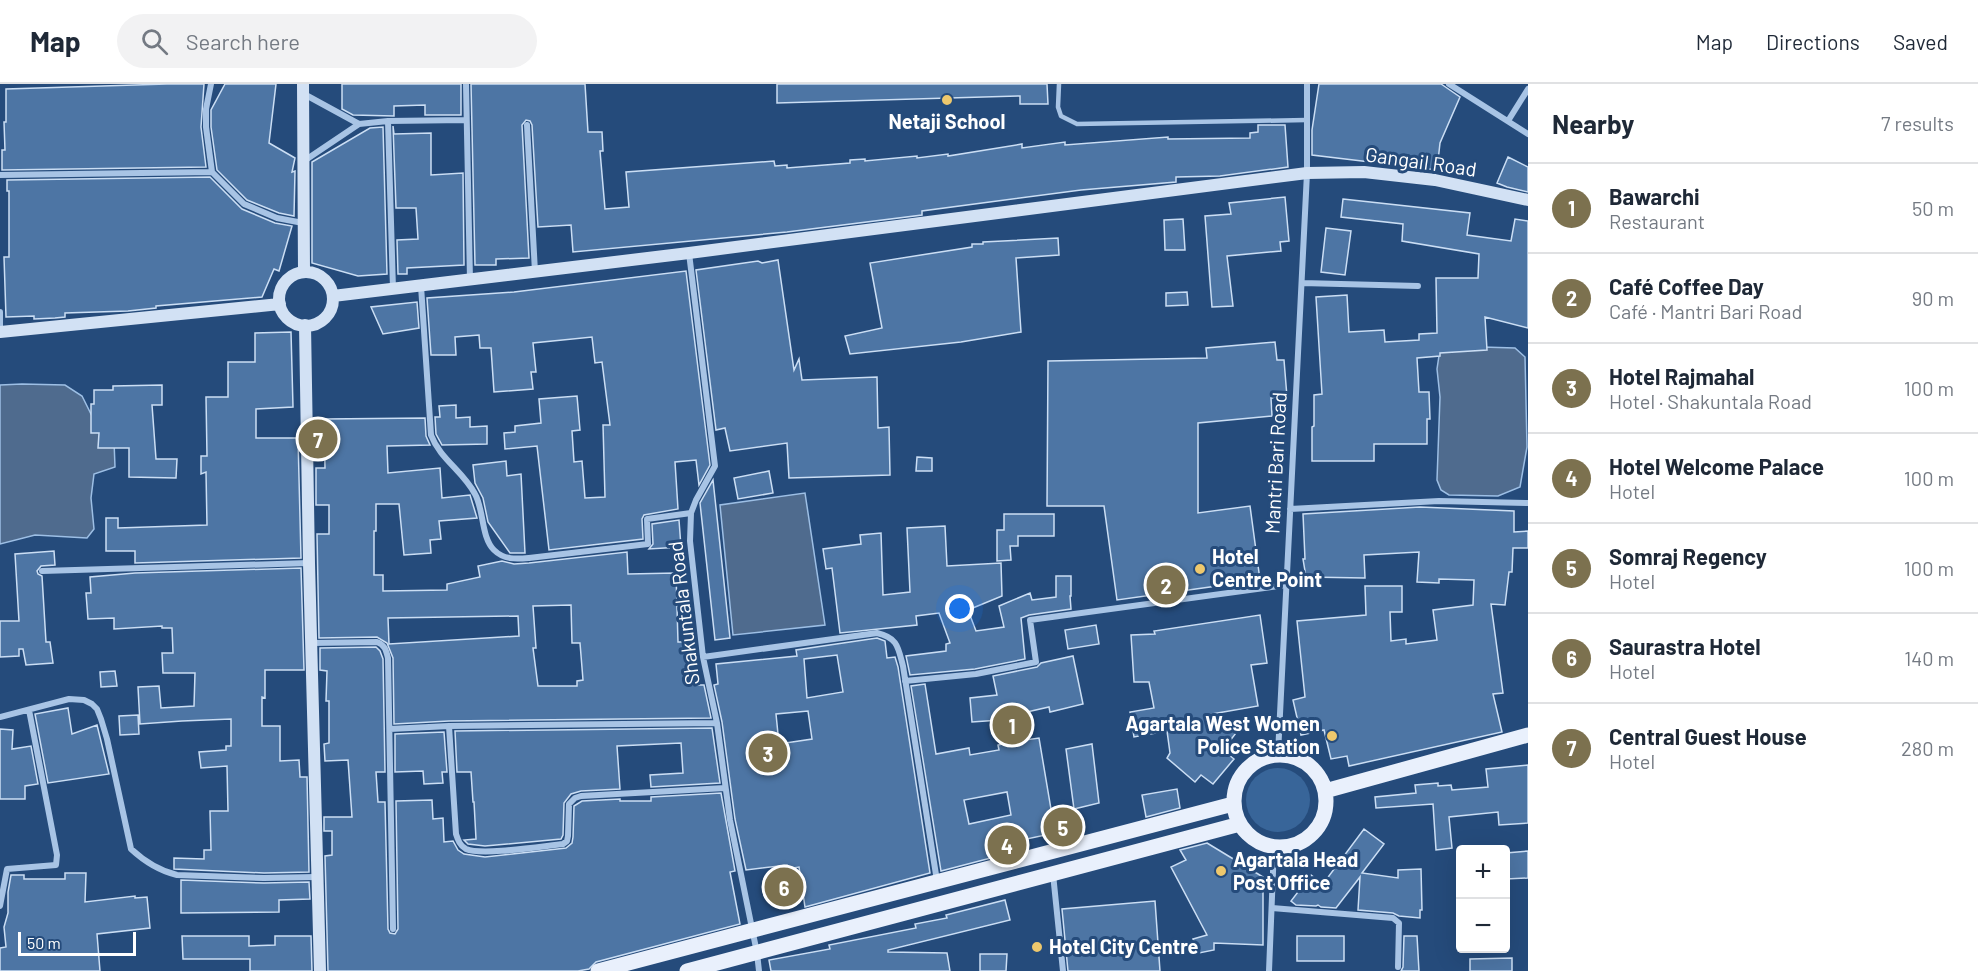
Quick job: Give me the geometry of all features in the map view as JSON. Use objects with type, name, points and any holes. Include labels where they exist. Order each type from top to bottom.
[{"type":"main road","points":[[1325,791],[1528,735]]},
{"type":"main road","points":[[1278,754],[1291,755],[1303,760],[1313,768],[1321,779],[1326,805],[1322,819],[1314,832],[1303,841],[1289,846],[1274,847],[1261,843],[1249,835],[1240,824],[1233,804],[1234,791],[1245,770],[1265,756],[1278,754]]},
{"type":"main road","points":[[598,971],[1233,804]]},
{"type":"main road","points":[[687,971],[1240,824]]},
{"type":"street","points":[[211,84],[207,101],[206,128],[212,172],[244,204],[277,218],[303,223]]},
{"type":"street","points":[[466,84],[470,280]]},
{"type":"street","name":"Mantri Bari Road","points":[[1278,754],[1307,173],[1307,84]]},
{"type":"street","points":[[1449,84],[1528,134]]},
{"type":"street","points":[[304,89],[359,124]]},
{"type":"street","points":[[304,89],[304,272]]},
{"type":"street","points":[[1508,121],[1528,89]]},
{"type":"street","points":[[303,162],[359,124],[388,121],[466,120]]},
{"type":"street","points":[[388,121],[393,289]]},
{"type":"street","points":[[527,125],[535,272]]},
{"type":"street","points":[[0,175],[212,172]]},
{"type":"street","name":"Gangail Road","points":[[333,296],[689,253],[1307,173],[1364,172],[1435,180],[1528,200]]},
{"type":"street","name":"Shakuntala Road","points":[[689,253],[715,466],[691,513],[690,541],[703,657],[717,723],[730,820],[759,971]]},
{"type":"street","points":[[304,272],[316,273],[324,278],[333,296],[332,308],[325,317],[317,323],[305,325],[291,321],[284,315],[280,304],[281,288],[285,282],[294,274],[304,272]]},
{"type":"street","points":[[1302,283],[1418,286]]},
{"type":"street","points":[[421,285],[431,435],[442,457],[474,492],[491,548],[500,556],[513,559],[529,558],[648,544],[647,519],[691,513]]},
{"type":"street","points":[[0,312],[0,332],[280,304]]},
{"type":"street","points":[[305,325],[316,877],[320,971]]},
{"type":"street","points":[[1290,509],[1439,501],[1528,503]]},
{"type":"street","points":[[42,571],[309,563]]},
{"type":"street","points":[[905,681],[976,674],[1036,662],[1030,620],[1286,585]]},
{"type":"street","points":[[703,657],[877,633],[889,636],[896,643],[903,666],[937,882]]},
{"type":"street","points":[[311,643],[369,642],[382,644],[386,649],[390,729],[393,929]]},
{"type":"street","points":[[0,717],[69,699],[84,700],[97,709],[107,739],[131,849],[146,861],[168,873],[264,878],[316,877]]},
{"type":"street","points":[[0,906],[7,869],[56,866],[57,855],[29,710]]},
{"type":"street","points":[[390,729],[449,726],[717,723]]},
{"type":"street","points":[[449,726],[456,834],[460,844],[467,850],[499,850],[563,844],[567,841],[568,836],[569,804],[581,796],[725,788]]},
{"type":"street","points":[[1269,971],[1274,847]]},
{"type":"street","points":[[1053,873],[1063,971]]},
{"type":"street","points":[[1272,908],[1393,918],[1399,923],[1400,930],[1398,967]]},
{"type":"lane","points":[[1059,84],[1058,108],[1061,116],[1077,124],[1306,120]]},
{"type":"shaded area","points":[[1515,348],[1525,357],[1527,447],[1520,487],[1498,496],[1449,495],[1441,490],[1437,480],[1440,397],[1437,369],[1440,349]]},
{"type":"shaded area","points":[[0,385],[65,385],[82,396],[95,422],[114,441],[115,467],[94,474],[91,498],[94,529],[87,538],[35,535],[0,544]]},
{"type":"shaded area","points":[[805,493],[825,625],[733,635],[720,505]]},
{"type":"shaded area","points":[[1278,768],[1296,774],[1304,782],[1310,800],[1304,818],[1296,826],[1278,832],[1260,826],[1252,818],[1246,800],[1252,782],[1260,774]]},
{"type":"building","points":[[204,84],[201,127],[206,167],[2,170],[2,150],[5,150],[6,89]]},
{"type":"building","points":[[225,84],[276,84],[269,143],[295,158],[292,172],[295,171],[294,216],[279,213],[247,200],[217,170],[211,110]]},
{"type":"building","points":[[342,84],[461,84],[461,115],[425,115],[425,105],[394,106],[394,116],[353,115],[342,109]]},
{"type":"building","points":[[471,84],[585,84],[588,132],[602,132],[603,151],[600,151],[605,209],[629,207],[626,172],[774,161],[775,166],[787,165],[787,168],[850,163],[850,160],[865,159],[865,161],[917,156],[917,158],[948,154],[948,156],[1022,144],[1022,148],[1065,142],[1065,145],[1168,137],[1168,139],[1250,138],[1250,133],[1258,132],[1258,125],[1285,125],[1288,167],[1220,176],[1176,177],[1176,182],[1081,190],[922,211],[922,215],[787,232],[573,252],[571,225],[538,227],[532,125],[526,120],[522,125],[529,258],[496,259],[496,265],[475,265]]},
{"type":"building","points":[[777,84],[1047,84],[1048,104],[1020,104],[1020,96],[777,103]]},
{"type":"building","points":[[1319,84],[1441,84],[1460,97],[1440,143],[1437,170],[1312,155],[1312,130]]},
{"type":"building","points":[[393,126],[394,134],[431,133],[431,175],[463,173],[464,265],[407,268],[407,274],[398,274],[397,240],[418,239],[416,208],[396,208]]},
{"type":"building","points":[[383,127],[387,274],[358,276],[312,263],[312,162],[370,128]]},
{"type":"building","points":[[1508,157],[1528,167],[1528,192],[1497,183]]},
{"type":"building","points":[[210,177],[242,209],[275,223],[292,226],[279,271],[274,269],[262,297],[156,306],[156,308],[128,311],[65,313],[65,317],[55,318],[6,317],[4,257],[9,257],[7,180]]},
{"type":"building","points":[[1285,197],[1289,241],[1280,242],[1281,251],[1227,256],[1233,306],[1212,307],[1205,216],[1231,214],[1229,203]]},
{"type":"building","points":[[1343,199],[1470,213],[1467,235],[1511,241],[1515,219],[1528,221],[1528,328],[1485,317],[1487,350],[1440,353],[1440,356],[1417,358],[1419,392],[1429,392],[1430,419],[1427,419],[1427,444],[1374,444],[1374,461],[1312,461],[1314,395],[1322,394],[1316,297],[1347,295],[1349,332],[1384,330],[1385,342],[1419,340],[1419,334],[1437,333],[1436,278],[1478,278],[1479,254],[1402,241],[1403,224],[1341,217]]},
{"type":"building","points":[[1183,219],[1185,250],[1165,250],[1164,220]]},
{"type":"building","points":[[1326,228],[1351,231],[1345,275],[1321,272]]},
{"type":"building","points":[[1058,238],[1059,255],[1016,258],[1021,332],[961,342],[850,354],[845,336],[882,328],[870,263],[972,247],[972,244],[983,244],[983,242]]},
{"type":"building","points":[[778,260],[794,370],[799,359],[802,380],[877,377],[878,428],[889,427],[890,475],[789,478],[787,443],[730,451],[725,428],[716,430],[696,270]]},
{"type":"building","points":[[686,271],[710,465],[699,485],[696,460],[675,462],[678,509],[644,515],[642,519],[643,539],[549,550],[537,446],[505,449],[504,433],[515,432],[515,426],[541,423],[539,399],[577,396],[580,430],[572,431],[574,462],[582,461],[585,498],[605,497],[603,425],[610,425],[602,362],[595,363],[592,337],[533,343],[536,372],[531,372],[533,389],[494,392],[491,348],[480,348],[479,335],[455,337],[456,355],[431,355],[427,298],[514,292]]},
{"type":"building","points":[[1187,292],[1188,305],[1166,306],[1166,293]]},
{"type":"building","points":[[417,302],[419,328],[383,334],[371,307]]},
{"type":"building","points":[[291,332],[293,407],[256,409],[256,438],[298,438],[301,558],[135,563],[135,551],[106,551],[106,518],[118,518],[118,528],[207,525],[206,472],[201,474],[201,456],[207,456],[206,397],[228,397],[228,362],[255,362],[255,333]]},
{"type":"building","points":[[1275,342],[1277,360],[1284,360],[1287,397],[1271,398],[1272,416],[1198,423],[1198,513],[1250,506],[1260,580],[1117,600],[1104,506],[1047,506],[1048,361],[1207,358],[1206,348]]},
{"type":"building","points":[[162,385],[162,405],[152,405],[156,459],[177,459],[176,478],[129,477],[129,448],[98,448],[99,433],[91,433],[91,404],[94,404],[94,390],[113,390],[113,386]]},
{"type":"building","points":[[456,405],[456,418],[470,417],[470,427],[487,426],[487,444],[442,445],[436,434],[435,417],[440,417],[439,406]]},
{"type":"building","points":[[425,418],[426,436],[430,445],[387,446],[388,473],[440,468],[442,498],[470,495],[477,518],[439,521],[441,539],[430,540],[431,553],[404,555],[399,504],[376,504],[374,575],[383,575],[383,591],[447,590],[447,584],[480,577],[478,566],[502,561],[514,564],[529,563],[627,552],[628,574],[676,573],[678,642],[690,642],[693,685],[704,685],[711,718],[449,721],[394,724],[393,658],[387,643],[377,637],[319,638],[317,534],[329,534],[329,505],[316,505],[316,468],[325,468],[324,419]],"holes":[[[571,605],[572,643],[580,643],[583,680],[577,681],[577,686],[538,686],[533,648],[536,648],[533,606]],[[518,616],[519,636],[389,644],[388,618]]]},
{"type":"building","points":[[917,457],[932,458],[932,471],[916,471]]},
{"type":"building","points":[[506,461],[507,476],[521,474],[525,553],[510,553],[488,522],[483,498],[475,483],[473,465]]},
{"type":"building","points":[[769,471],[773,493],[738,499],[734,478]]},
{"type":"building","points":[[713,480],[730,638],[715,640],[700,503]]},
{"type":"building","points":[[1420,507],[1514,511],[1514,532],[1528,531],[1528,548],[1513,548],[1512,572],[1509,572],[1505,605],[1491,604],[1503,693],[1493,694],[1502,732],[1349,766],[1347,756],[1331,759],[1324,730],[1301,735],[1293,700],[1305,697],[1297,621],[1366,615],[1365,586],[1402,586],[1402,612],[1390,612],[1391,641],[1406,639],[1406,644],[1437,640],[1433,610],[1473,605],[1474,580],[1439,579],[1439,583],[1417,582],[1419,552],[1364,555],[1365,578],[1306,577],[1303,559],[1305,559],[1303,514]]},
{"type":"building","points":[[1004,514],[1054,514],[1054,536],[1018,536],[1018,546],[1010,546],[1011,560],[997,561],[997,530],[1004,530]]},
{"type":"building","points":[[679,520],[681,547],[649,549],[653,544],[652,524]]},
{"type":"building","points":[[945,526],[947,566],[1001,563],[1002,596],[968,610],[976,631],[1004,627],[999,606],[1030,593],[1032,600],[1056,597],[1056,576],[1071,576],[1071,609],[1021,618],[1025,659],[975,669],[910,675],[906,656],[946,651],[946,644],[950,643],[939,613],[916,616],[917,625],[840,633],[832,568],[826,569],[823,549],[861,544],[860,535],[881,533],[883,595],[910,592],[907,528]]},
{"type":"building","points":[[54,551],[55,565],[41,566],[37,571],[42,576],[46,642],[50,642],[53,663],[26,665],[23,649],[19,649],[19,656],[0,657],[0,621],[19,621],[15,554]]},
{"type":"building","points":[[301,568],[304,670],[265,670],[262,726],[280,726],[280,761],[299,760],[300,777],[307,777],[309,872],[264,873],[174,869],[174,858],[204,859],[204,850],[211,850],[210,811],[228,811],[227,766],[201,768],[199,752],[226,750],[226,746],[231,746],[231,719],[140,724],[138,687],[159,686],[161,708],[194,706],[195,673],[163,673],[162,653],[173,653],[172,628],[162,628],[162,626],[114,629],[114,618],[88,619],[86,593],[91,593],[90,577],[135,573]]},
{"type":"building","points":[[1260,615],[1267,663],[1251,665],[1258,706],[1212,714],[1236,733],[1223,750],[1234,759],[1213,784],[1201,775],[1195,782],[1167,758],[1170,753],[1167,731],[1134,737],[1130,712],[1154,708],[1149,682],[1134,682],[1131,635],[1155,634],[1154,631]]},
{"type":"building","points":[[1096,625],[1099,644],[1068,649],[1065,630]]},
{"type":"building","points":[[877,638],[885,641],[887,658],[895,657],[930,873],[805,907],[799,867],[787,869],[787,865],[746,870],[735,819],[722,722],[714,685],[718,684],[716,664],[797,656],[796,650]],"holes":[[[837,655],[843,692],[807,698],[804,659]],[[808,711],[812,739],[779,744],[776,714]]]},
{"type":"building","points":[[376,647],[383,659],[385,772],[376,772],[378,802],[385,802],[388,929],[390,933],[395,934],[398,929],[396,801],[432,800],[433,819],[443,818],[444,842],[453,841],[458,850],[464,854],[485,857],[566,848],[572,843],[574,806],[582,801],[620,799],[620,801],[651,801],[651,797],[721,793],[735,871],[730,872],[740,924],[596,962],[589,969],[578,971],[328,971],[325,856],[332,855],[332,831],[324,831],[324,817],[352,817],[348,760],[325,761],[324,744],[329,743],[329,701],[326,701],[327,671],[320,670],[320,648]]},
{"type":"building","points":[[1073,656],[1083,704],[1050,712],[1049,707],[1000,718],[1000,720],[972,722],[970,698],[997,695],[993,676],[1037,667],[1041,663]]},
{"type":"building","points":[[115,671],[117,686],[101,687],[100,672]]},
{"type":"building","points":[[925,684],[936,754],[969,748],[970,755],[999,750],[998,745],[1039,738],[1055,833],[1008,843],[1010,853],[941,871],[911,686]],"holes":[[[1007,792],[1011,815],[969,824],[964,800]]]},
{"type":"building","points":[[68,708],[72,734],[97,725],[109,774],[48,783],[35,714]]},
{"type":"building","points":[[138,715],[139,734],[120,735],[119,716]]},
{"type":"building","points":[[712,728],[720,783],[651,787],[650,775],[683,773],[681,743],[617,746],[620,789],[581,791],[571,794],[564,803],[561,839],[485,846],[468,844],[464,840],[476,839],[474,802],[471,772],[457,772],[455,731]]},
{"type":"building","points":[[0,729],[13,730],[12,749],[31,746],[38,784],[25,786],[25,799],[0,799]]},
{"type":"building","points":[[444,732],[447,772],[442,772],[443,783],[424,784],[423,771],[395,772],[395,734]]},
{"type":"building","points":[[1092,744],[1099,803],[1074,809],[1066,749]]},
{"type":"building","points":[[1528,765],[1528,823],[1499,825],[1498,812],[1449,817],[1452,848],[1436,850],[1433,804],[1376,808],[1375,797],[1416,793],[1415,785],[1438,783],[1438,786],[1451,785],[1452,790],[1488,787],[1486,769]]},
{"type":"building","points":[[1177,789],[1180,808],[1146,817],[1142,795]]},
{"type":"building","points":[[1364,829],[1384,844],[1362,873],[1398,878],[1398,870],[1421,869],[1422,910],[1420,910],[1420,918],[1358,910],[1360,877],[1336,908],[1296,905],[1291,901],[1311,875],[1323,884]]},
{"type":"building","points":[[1207,843],[1263,877],[1263,945],[1214,943],[1214,950],[1199,953],[1193,939],[1207,935],[1171,867],[1186,860],[1180,850]]},
{"type":"building","points":[[1528,851],[1528,878],[1510,879],[1510,853]]},
{"type":"building","points":[[65,873],[86,873],[85,902],[135,896],[135,898],[147,897],[150,928],[97,934],[100,971],[0,971],[0,948],[6,947],[4,927],[8,913],[11,875],[24,875],[24,879],[65,879]]},
{"type":"building","points":[[181,880],[309,882],[310,899],[279,900],[279,912],[181,913]]},
{"type":"building","points":[[1005,900],[1010,920],[888,950],[888,952],[947,953],[950,971],[771,971],[769,960],[830,949],[829,945],[916,928],[915,924],[947,918],[946,915]]},
{"type":"building","points":[[1155,901],[1160,971],[1068,971],[1062,909]]},
{"type":"building","points":[[182,936],[249,936],[249,946],[275,945],[275,936],[311,936],[312,971],[250,971],[250,959],[183,959]]},
{"type":"building","points":[[1297,936],[1344,936],[1344,961],[1297,961]]},
{"type":"building","points":[[1404,936],[1417,936],[1419,971],[1401,971]]},
{"type":"building","points":[[980,954],[1007,954],[1006,971],[980,971]]},
{"type":"building","points":[[1512,958],[1512,971],[1470,971],[1470,959]]},
{"type":"place","name":"Netaji School","points":[[947,100]]},
{"type":"place","name":"Central Guest House","points":[[318,439]]},
{"type":"place","name":"Hotel Centre Point","points":[[1200,569]]},
{"type":"place","name":"Café Coffee Day","points":[[1166,585]]},
{"type":"place","name":"Bawarchi","points":[[1012,725]]},
{"type":"place","name":"Agartala West Women Police Station","points":[[1332,736]]},
{"type":"place","name":"Hotel Rajmahal","points":[[768,753]]},
{"type":"place","name":"Somraj Regency","points":[[1063,827]]},
{"type":"place","name":"Hotel Welcome Palace","points":[[1007,845]]},
{"type":"place","name":"Agartala Head Post Office","points":[[1221,871]]},
{"type":"place","name":"Saurastra Hotel","points":[[784,887]]},
{"type":"place","name":"Hotel City Centre","points":[[1037,947]]}]
